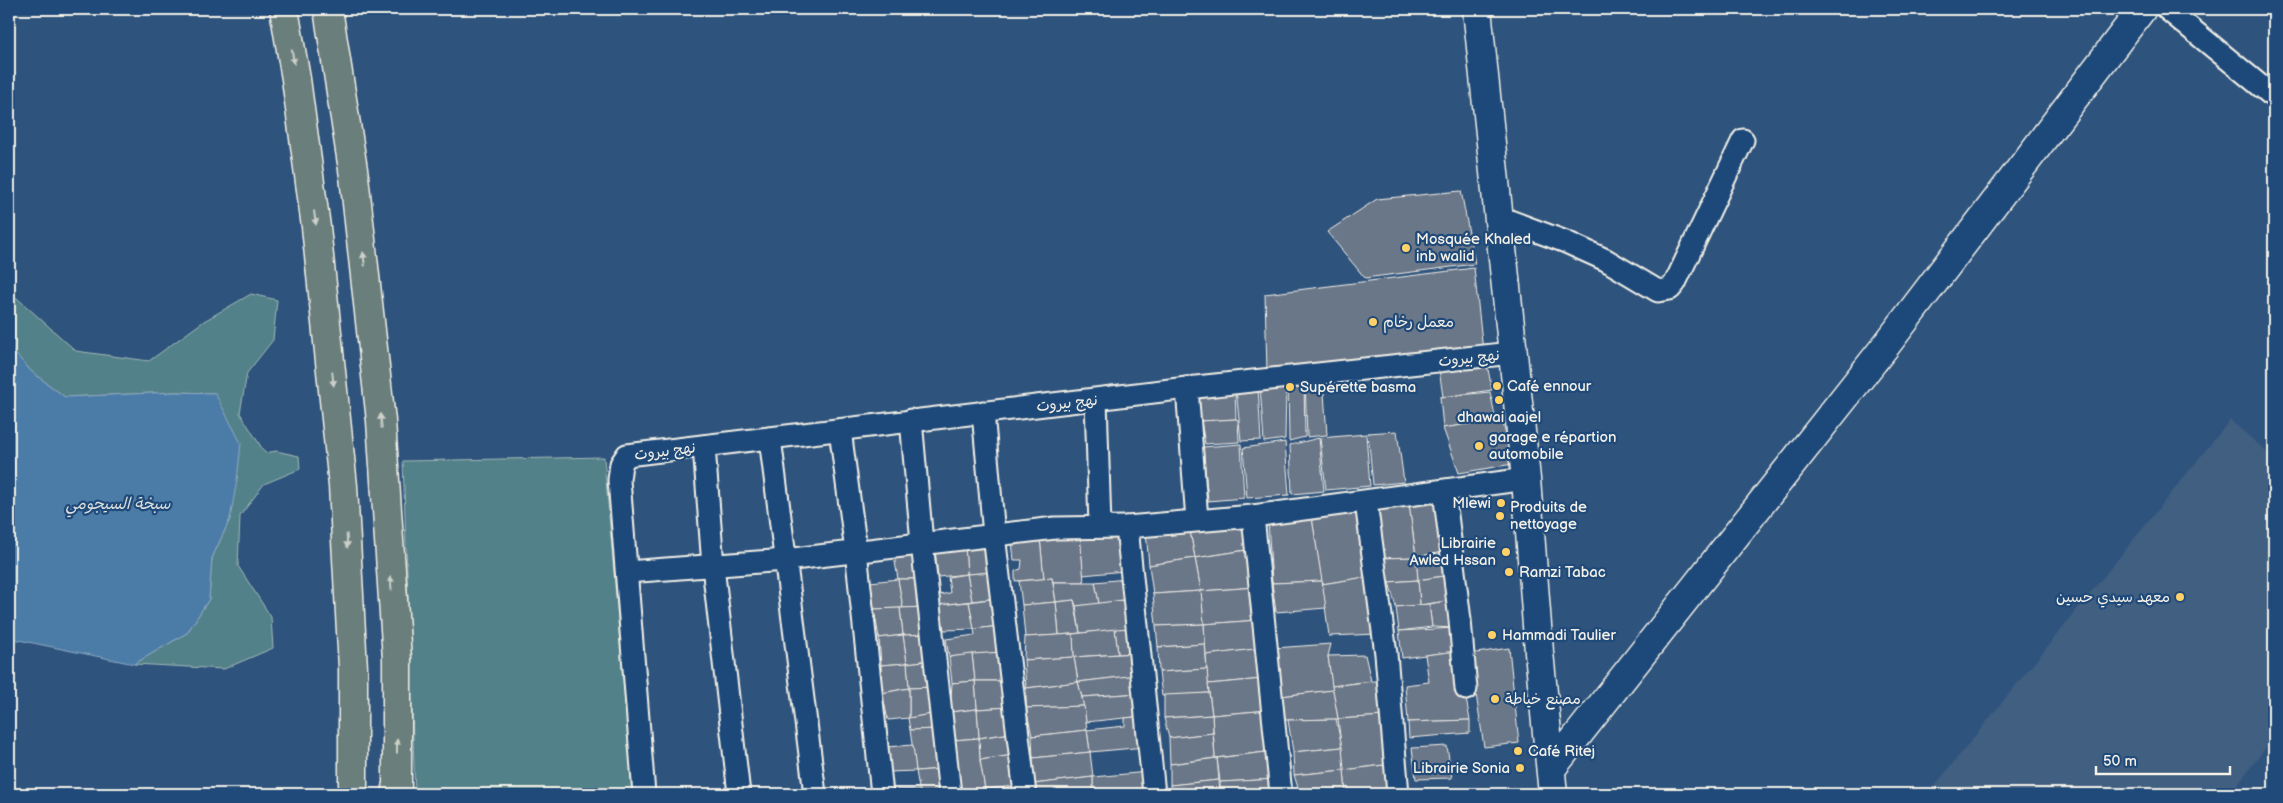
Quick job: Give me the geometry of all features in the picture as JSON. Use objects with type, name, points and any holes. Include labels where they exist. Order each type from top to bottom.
[{"type":"highway","points":[[284,9],[296,79],[316,226],[344,486],[353,668],[353,794]]},
{"type":"highway","points":[[328,9],[356,195],[381,421],[396,659],[397,794]]},
{"type":"street","points":[[1477,9],[1526,479],[1551,787]]},
{"type":"street","points":[[1551,787],[2142,9]]},
{"type":"street","points":[[2167,9],[2274,97]]},
{"type":"street","points":[[1499,217],[1590,253],[1658,291],[1664,291],[1675,283],[1743,140]]},
{"type":"street","name":"نهج بيروت","points":[[627,572],[619,480],[623,458],[627,455],[1187,388],[1512,353]]},
{"type":"street","points":[[1187,388],[1197,520]]},
{"type":"street","points":[[1096,400],[1100,526]]},
{"type":"street","points":[[983,412],[994,535],[1025,794]]},
{"type":"street","points":[[911,420],[922,543],[950,794]]},
{"type":"street","points":[[840,430],[856,551],[882,794]]},
{"type":"street","points":[[770,438],[815,794]]},
{"type":"street","points":[[704,446],[713,566],[739,794]]},
{"type":"street","points":[[644,794],[627,572],[785,560],[1055,528],[1126,527],[1253,516],[1526,479]]},
{"type":"street","points":[[1444,491],[1460,620],[1466,689]]},
{"type":"street","points":[[1366,502],[1386,654],[1398,794]]},
{"type":"street","points":[[1253,516],[1281,794]]},
{"type":"street","points":[[1126,527],[1154,794]]},
{"type":"shaded area","name":"معهد سيدي حسين","points":[[2230,420],[2274,458],[2274,737],[2230,794],[1928,794]]},
{"type":"green space","points":[[251,294],[277,300],[273,340],[247,373],[240,413],[265,453],[276,451],[299,456],[300,469],[264,484],[240,516],[238,566],[271,617],[273,648],[224,669],[134,664],[187,633],[209,599],[212,558],[230,519],[215,393],[175,392],[65,397],[32,372],[9,347],[9,297],[17,298],[76,351],[149,361],[204,321]]},
{"type":"green space","points":[[604,457],[633,794],[415,794],[403,461]]},
{"type":"water","name":"سبخة السيجومي","points":[[9,347],[32,372],[65,397],[175,392],[215,393],[241,443],[230,519],[212,558],[209,599],[187,633],[134,664],[9,638]]},
{"type":"building","name":"Mosquée Khaled inb walid","points":[[1461,191],[1475,264],[1365,278],[1327,232],[1377,199]]},
{"type":"building","name":"معمل رخام","points":[[1474,268],[1483,351],[1267,372],[1265,294]]},
{"type":"building","points":[[1487,364],[1492,390],[1443,397],[1439,369]]},
{"type":"building","points":[[1323,379],[1327,435],[1307,437],[1305,381]]},
{"type":"building","points":[[1304,383],[1305,437],[1289,441],[1288,384]]},
{"type":"building","points":[[1286,385],[1285,439],[1264,442],[1260,386]]},
{"type":"building","points":[[1258,386],[1261,440],[1241,441],[1236,389]]},
{"type":"building","points":[[1235,390],[1236,419],[1201,421],[1198,395]]},
{"type":"building","points":[[1490,392],[1496,420],[1443,428],[1440,397]]},
{"type":"building","name":"garage e répartion automobile","points":[[1502,419],[1513,464],[1459,473],[1443,428]]},
{"type":"building","points":[[1238,420],[1239,442],[1205,444],[1201,421]]},
{"type":"building","points":[[1397,431],[1404,482],[1373,485],[1368,433]]},
{"type":"building","points":[[1366,434],[1370,486],[1326,490],[1320,438]]},
{"type":"building","points":[[1319,438],[1324,491],[1292,494],[1290,445]]},
{"type":"building","points":[[1285,442],[1289,495],[1247,498],[1243,448]]},
{"type":"building","points":[[1241,444],[1244,498],[1208,501],[1203,447]]},
{"type":"building","points":[[1442,499],[1449,551],[1416,557],[1409,504]]},
{"type":"building","points":[[1409,504],[1416,557],[1381,558],[1374,508]]},
{"type":"building","points":[[1362,513],[1372,576],[1322,584],[1312,518]]},
{"type":"building","points":[[1312,518],[1322,581],[1272,583],[1268,521]]},
{"type":"building","points":[[1247,520],[1253,549],[1195,558],[1189,526]]},
{"type":"building","points":[[1189,526],[1195,558],[1149,565],[1146,532]]},
{"type":"building","points":[[1121,532],[1124,571],[1083,575],[1080,535]]},
{"type":"building","points":[[1080,535],[1084,582],[1053,582],[1052,578],[1044,579],[1040,538]]},
{"type":"building","points":[[1040,538],[1044,579],[1015,581],[1015,571],[1021,569],[1022,560],[1014,560],[1012,541]]},
{"type":"building","points":[[991,543],[995,572],[967,574],[965,547]]},
{"type":"building","points":[[920,547],[924,579],[898,579],[893,550]]},
{"type":"building","points":[[965,547],[967,574],[938,577],[935,550]]},
{"type":"building","points":[[1253,549],[1256,587],[1201,591],[1195,558]]},
{"type":"building","points":[[1449,551],[1450,575],[1418,580],[1416,557]]},
{"type":"building","points":[[1416,557],[1418,580],[1389,582],[1381,558]]},
{"type":"building","points":[[1195,558],[1201,591],[1153,594],[1149,565]]},
{"type":"building","points":[[995,572],[997,598],[972,601],[967,574]]},
{"type":"building","points":[[967,574],[972,601],[939,605],[939,595],[950,593],[948,577]]},
{"type":"building","points":[[1450,575],[1453,600],[1420,605],[1418,580]]},
{"type":"building","points":[[1372,576],[1378,634],[1329,636],[1322,584]]},
{"type":"building","points":[[1052,578],[1056,602],[1022,605],[1019,581]]},
{"type":"building","points":[[898,579],[903,608],[874,609],[870,582]]},
{"type":"building","points":[[898,579],[924,579],[927,607],[903,608]]},
{"type":"building","points":[[1127,579],[1131,599],[1099,604],[1095,582]]},
{"type":"building","points":[[1418,580],[1420,605],[1396,607],[1389,582]]},
{"type":"building","points":[[1322,581],[1326,608],[1276,612],[1272,583]]},
{"type":"building","points":[[1053,582],[1095,582],[1099,604],[1076,606],[1074,600],[1056,602]]},
{"type":"building","points":[[1256,587],[1259,620],[1204,624],[1201,591]]},
{"type":"building","points":[[1201,591],[1204,624],[1156,626],[1153,594]]},
{"type":"building","points":[[997,598],[1000,626],[974,629],[969,602]]},
{"type":"building","points":[[1131,599],[1135,628],[1080,633],[1076,606]]},
{"type":"building","points":[[1074,600],[1080,633],[1059,635],[1056,602]]},
{"type":"building","points":[[1453,600],[1455,628],[1432,627],[1429,604]]},
{"type":"building","points":[[969,602],[974,629],[944,630],[939,605]]},
{"type":"building","points":[[1056,602],[1059,635],[1025,637],[1022,605]]},
{"type":"building","points":[[1429,604],[1432,627],[1399,631],[1396,607]]},
{"type":"building","points":[[927,607],[930,634],[903,635],[900,608]]},
{"type":"building","points":[[900,608],[903,635],[879,638],[874,609]]},
{"type":"building","points":[[1259,620],[1266,648],[1206,655],[1204,624]]},
{"type":"building","points":[[1204,624],[1205,644],[1158,647],[1156,626]]},
{"type":"building","points":[[1000,626],[1002,652],[949,657],[946,639],[975,635],[974,629]]},
{"type":"building","points":[[1135,628],[1136,653],[1118,654],[1115,629]]},
{"type":"building","points":[[1455,628],[1457,651],[1402,658],[1399,631]]},
{"type":"building","points":[[1115,629],[1118,654],[1074,657],[1073,634]]},
{"type":"building","points":[[930,634],[932,660],[907,663],[903,635]]},
{"type":"building","points":[[1073,634],[1074,657],[1024,660],[1025,637]]},
{"type":"building","points":[[903,635],[907,663],[881,665],[879,638]]},
{"type":"building","points":[[1205,644],[1207,669],[1159,672],[1158,647]]},
{"type":"building","points":[[1331,644],[1328,656],[1333,690],[1281,696],[1274,648]]},
{"type":"building","points":[[1263,648],[1263,679],[1208,684],[1206,655]]},
{"type":"building","name":"مصنع خياطة","points":[[1509,648],[1519,743],[1484,747],[1470,654]]},
{"type":"building","points":[[1457,651],[1470,720],[1408,722],[1405,685],[1429,682],[1425,655]]},
{"type":"building","points":[[1002,652],[1006,681],[975,681],[972,654]]},
{"type":"building","points":[[1136,653],[1139,675],[1078,682],[1074,657]]},
{"type":"building","points":[[972,654],[975,681],[952,683],[949,657]]},
{"type":"building","points":[[1365,655],[1371,681],[1332,686],[1328,656]]},
{"type":"building","points":[[1074,657],[1078,682],[1026,688],[1024,660]]},
{"type":"building","points":[[932,660],[934,687],[909,688],[907,663]]},
{"type":"building","points":[[907,663],[909,688],[882,693],[881,665]]},
{"type":"building","points":[[1207,669],[1209,693],[1162,696],[1159,672]]},
{"type":"building","points":[[1137,675],[1141,693],[1082,697],[1078,682]]},
{"type":"building","points":[[1263,679],[1269,710],[1212,715],[1208,684]]},
{"type":"building","points":[[1383,680],[1385,716],[1338,719],[1332,686]]},
{"type":"building","points":[[975,681],[1006,681],[1010,707],[977,709]]},
{"type":"building","points":[[975,681],[977,709],[950,712],[952,683]]},
{"type":"building","points":[[1078,682],[1084,706],[1026,708],[1026,688]]},
{"type":"building","points":[[934,687],[938,713],[909,718],[909,688]]},
{"type":"building","points":[[909,688],[909,718],[888,720],[882,693]]},
{"type":"building","points":[[1333,690],[1338,719],[1285,720],[1281,696]]},
{"type":"building","points":[[1141,693],[1143,716],[1086,722],[1082,697]]},
{"type":"building","points":[[1209,693],[1212,715],[1164,718],[1164,695]]},
{"type":"building","points":[[1084,706],[1087,730],[1032,736],[1026,708]]},
{"type":"building","points":[[1010,707],[1011,733],[979,738],[977,709]]},
{"type":"building","points":[[977,709],[979,738],[953,740],[950,712]]},
{"type":"building","points":[[1269,710],[1274,751],[1215,758],[1212,715]]},
{"type":"building","points":[[938,713],[938,729],[910,730],[908,718]]},
{"type":"building","points":[[1212,715],[1213,733],[1169,738],[1164,718]]},
{"type":"building","points":[[1143,716],[1145,747],[1090,752],[1087,730],[1125,726],[1125,718]]},
{"type":"building","points":[[1385,716],[1392,764],[1344,770],[1338,719]]},
{"type":"building","points":[[1336,719],[1342,747],[1293,752],[1288,720]]},
{"type":"building","points":[[1470,720],[1470,733],[1409,738],[1408,722]]},
{"type":"building","points":[[938,729],[943,769],[916,771],[910,730]]},
{"type":"building","points":[[1087,730],[1090,752],[1033,758],[1032,736]]},
{"type":"building","points":[[1011,733],[1014,755],[980,760],[979,738]]},
{"type":"building","points":[[1213,733],[1215,758],[1170,764],[1169,738]]},
{"type":"building","points":[[979,738],[980,760],[985,789],[961,790],[953,740]]},
{"type":"building","points":[[913,745],[916,771],[889,772],[886,747]]},
{"type":"building","points":[[1447,746],[1452,778],[1416,779],[1412,748]]},
{"type":"building","points":[[1342,747],[1344,770],[1294,775],[1293,752]]},
{"type":"building","points":[[1274,751],[1277,779],[1220,782],[1217,758]]},
{"type":"building","points":[[1090,752],[1093,777],[1033,784],[1033,758]]},
{"type":"building","points":[[1014,755],[1019,786],[985,789],[980,760]]},
{"type":"building","points":[[1217,758],[1219,780],[1170,785],[1170,764]]},
{"type":"building","points":[[1392,764],[1395,791],[1373,794],[1346,794],[1344,770]]},
{"type":"building","points":[[943,769],[946,794],[920,794],[916,771]]},
{"type":"building","points":[[1344,770],[1346,794],[1300,794],[1294,775]]},
{"type":"building","points":[[1148,772],[1150,794],[1093,794],[1093,777]]},
{"type":"building","points":[[1093,777],[1093,794],[1035,794],[1033,784]]},
{"type":"building","points":[[1277,779],[1278,794],[1220,794],[1220,782]]},
{"type":"building","points":[[1219,780],[1220,794],[1170,794],[1170,785]]},
{"type":"building","points":[[1019,786],[1020,794],[989,794],[987,789]]},
{"type":"building","points":[[1449,788],[1449,794],[1408,794],[1407,789]]},
{"type":"building","points":[[897,789],[920,790],[921,794],[898,794]]},
{"type":"building","points":[[987,789],[989,794],[962,794],[961,790]]},
{"type":"place","name":"Mosquée Khaled inb walid","points":[[1406,248]]},
{"type":"place","name":"معمل رخام","points":[[1373,322]]},
{"type":"place","name":"Café ennour","points":[[1497,386]]},
{"type":"place","name":"Supérette basma","points":[[1290,387]]},
{"type":"place","name":"dhawai aajel","points":[[1499,400]]},
{"type":"place","name":"garage e répartion automobile","points":[[1479,446]]},
{"type":"place","name":"Mlewi","points":[[1501,503]]},
{"type":"place","name":"Produits de nettoyage","points":[[1500,516]]},
{"type":"place","name":"Librairie Awled Hssan","points":[[1506,552]]},
{"type":"place","name":"Ramzi Tabac","points":[[1509,572]]},
{"type":"place","name":"معهد سيدي حسين","points":[[2180,597]]},
{"type":"place","name":"Hammadi Taulier","points":[[1492,635]]},
{"type":"place","name":"مصنع خياطة","points":[[1495,699]]},
{"type":"place","name":"Café Ritej","points":[[1518,751]]},
{"type":"place","name":"Librairie Sonia","points":[[1520,768]]}]
